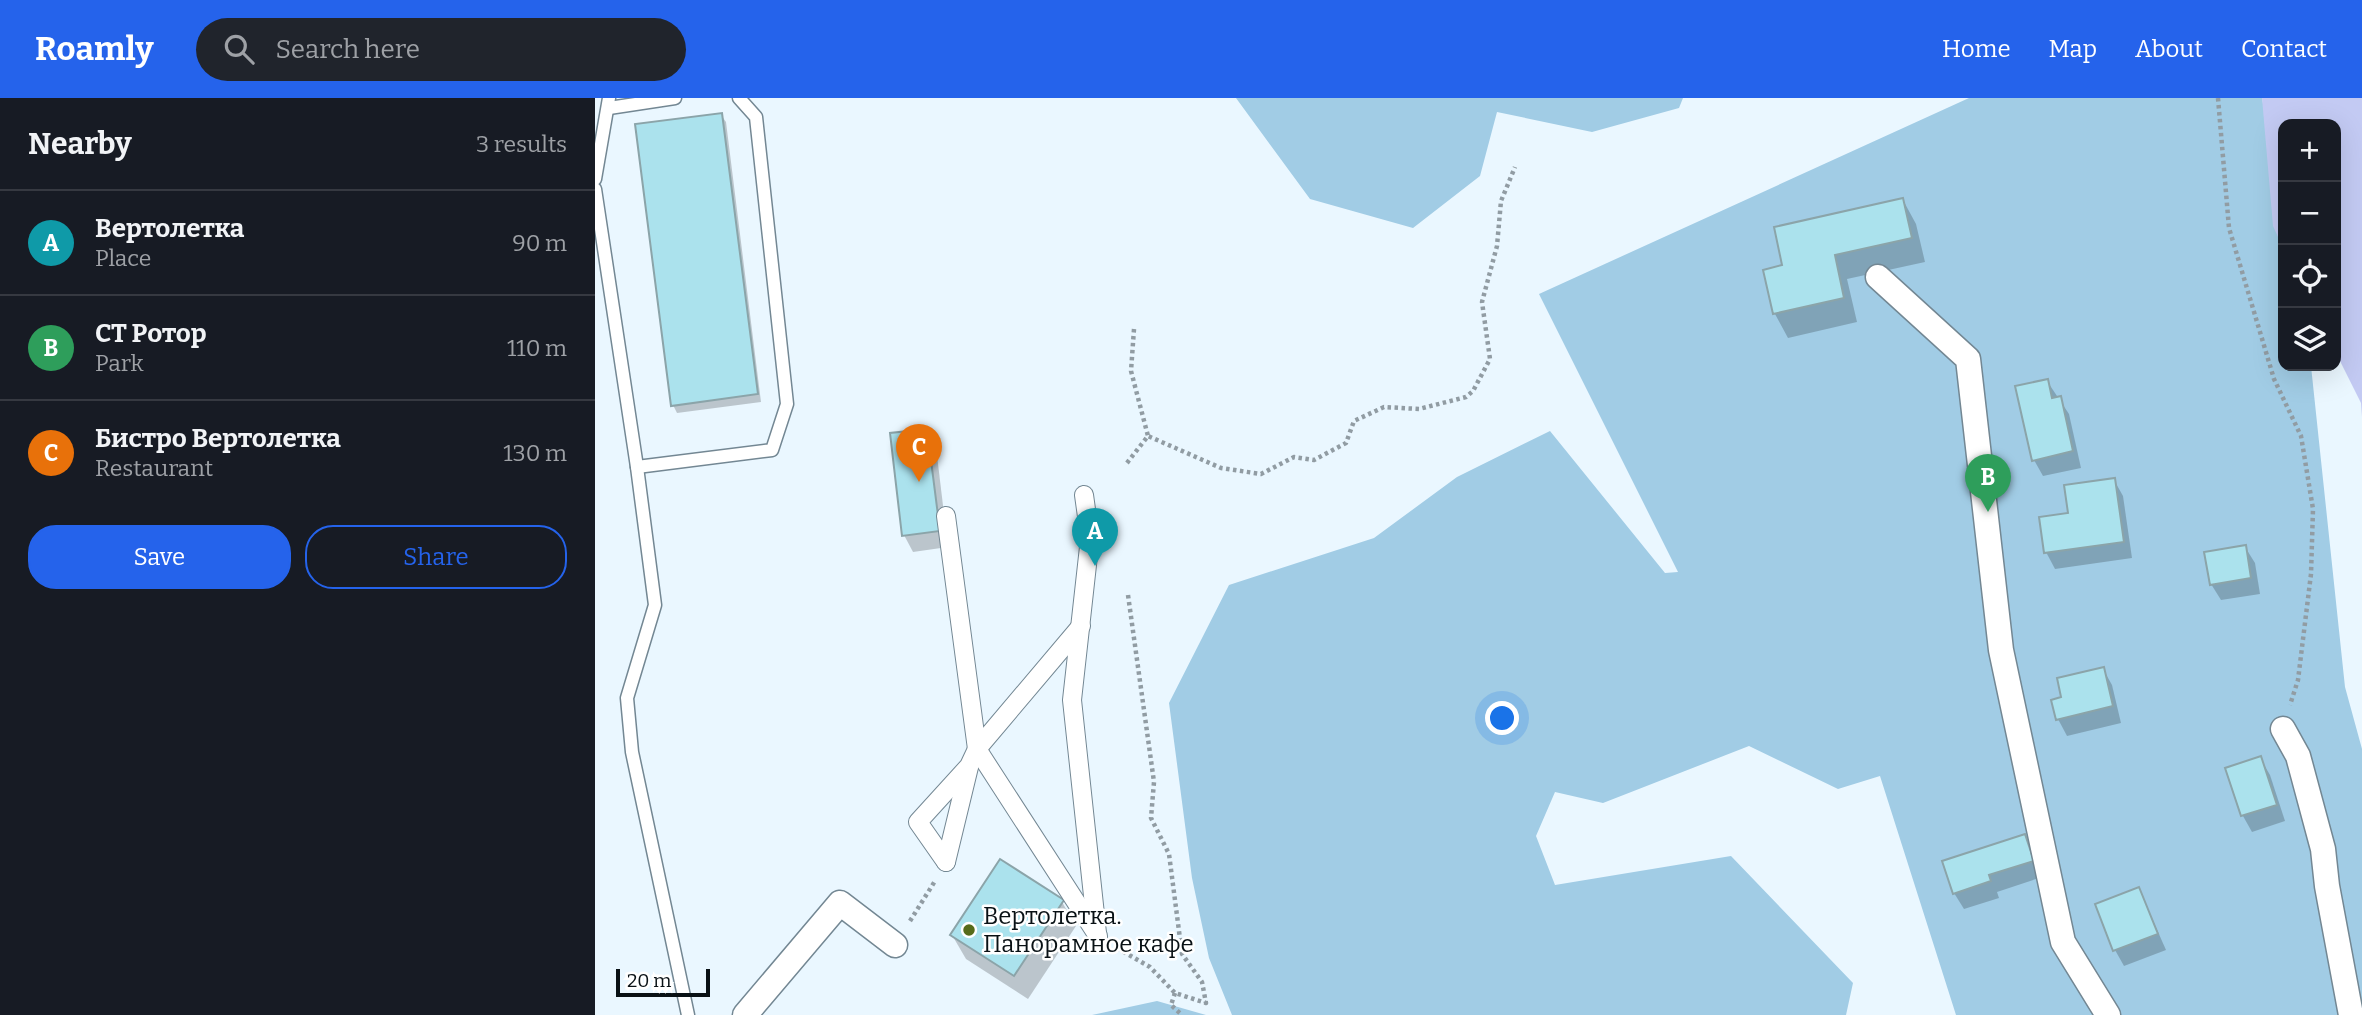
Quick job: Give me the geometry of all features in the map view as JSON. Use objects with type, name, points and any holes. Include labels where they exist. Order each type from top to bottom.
[{"type":"street","points":[[1878,277],[1968,359],[2001,650],[2063,942],[2108,1015]]},
{"type":"street","points":[[1084,495],[1090,538],[1072,700],[1098,936]]},
{"type":"street","points":[[946,516],[973,757],[946,862]]},
{"type":"street","points":[[946,862],[918,822],[1081,626]]},
{"type":"street","points":[[2283,729],[2298,756],[2323,849],[2327,886],[2351,1015]]},
{"type":"street","points":[[973,757],[1098,936]]},
{"type":"street","points":[[745,1015],[840,903],[895,945]]},
{"type":"lane","points":[[595,179],[609,103],[675,98]]},
{"type":"lane","points":[[637,467],[772,450],[787,404],[756,117],[739,98]]},
{"type":"lane","points":[[595,189],[655,605],[627,698],[632,752],[688,1015]]},
{"type":"path","points":[[2218,98],[2229,228],[2274,379],[2301,436],[2313,509],[2311,574],[2298,680],[2283,729]]},
{"type":"path","points":[[1148,436],[1220,468],[1261,474],[1294,457],[1314,460],[1346,443],[1354,421],[1384,407],[1419,409],[1466,397],[1473,391],[1490,359],[1482,302],[1497,246],[1501,201],[1515,167]]},
{"type":"path","points":[[1134,329],[1131,371],[1148,436]]},
{"type":"path","points":[[1127,463],[1148,436]]},
{"type":"path","points":[[1098,936],[1150,967],[1175,993],[1206,1003],[1202,982],[1182,954],[1169,854],[1151,818],[1154,782],[1128,595]]},
{"type":"path","points":[[895,945],[946,862]]},
{"type":"path","points":[[1175,993],[1171,1005],[1182,1015]]},
{"type":"shaded area","points":[[1236,98],[1683,98],[1679,108],[1592,132],[1497,112],[1480,176],[1413,228],[1310,199]]},
{"type":"shaded area","points":[[1969,98],[2262,98],[2278,187],[2278,371],[2312,371],[2345,687],[2362,749],[2362,1015],[1956,1015],[1880,776],[1838,789],[1749,746],[1603,803],[1555,792],[1536,836],[1555,885],[1731,856],[1853,983],[1846,1015],[1232,1015],[1209,958],[1192,878],[1169,703],[1229,585],[1374,538],[1457,477],[1550,431],[1665,573],[1678,572],[1539,294]]},
{"type":"shaded area","points":[[2262,98],[2362,98],[2362,417],[2361,403],[2341,363],[2341,119],[2278,119],[2278,237],[2273,226]]},
{"type":"shaded area","points":[[1157,1001],[1206,1015],[1092,1015]]},
{"type":"building","points":[[722,113],[758,394],[671,406],[635,124]]},
{"type":"building","points":[[1903,198],[1912,238],[1835,255],[1844,298],[1773,314],[1763,270],[1782,265],[1774,227]]},
{"type":"building","points":[[2048,379],[2052,398],[2061,396],[2073,451],[2032,461],[2015,386]]},
{"type":"building","points":[[927,429],[940,531],[902,536],[890,433]]},
{"type":"building","points":[[2115,478],[2124,542],[2044,553],[2039,517],[2068,513],[2064,485]]},
{"type":"building","points":[[2246,545],[2251,578],[2210,585],[2204,552]]},
{"type":"building","points":[[2104,667],[2113,706],[2056,720],[2051,700],[2061,697],[2057,678]]},
{"type":"building","points":[[2261,756],[2277,805],[2241,816],[2225,768]]},
{"type":"building","points":[[2025,834],[2034,861],[1989,875],[1991,881],[1953,894],[1942,861]]},
{"type":"building","points":[[1000,859],[1064,900],[1014,976],[950,935]]},
{"type":"building","points":[[2139,887],[2158,934],[2113,951],[2095,904]]},
{"type":"place","name":"Бистро Вертолетка","points":[[919,482]]},
{"type":"place","name":"СТ Ротор","points":[[1988,512]]},
{"type":"place","name":"Вертолетка","points":[[1095,566]]},
{"type":"place","name":"Вертолетка. Панорамное кафе","points":[[969,930]]}]
